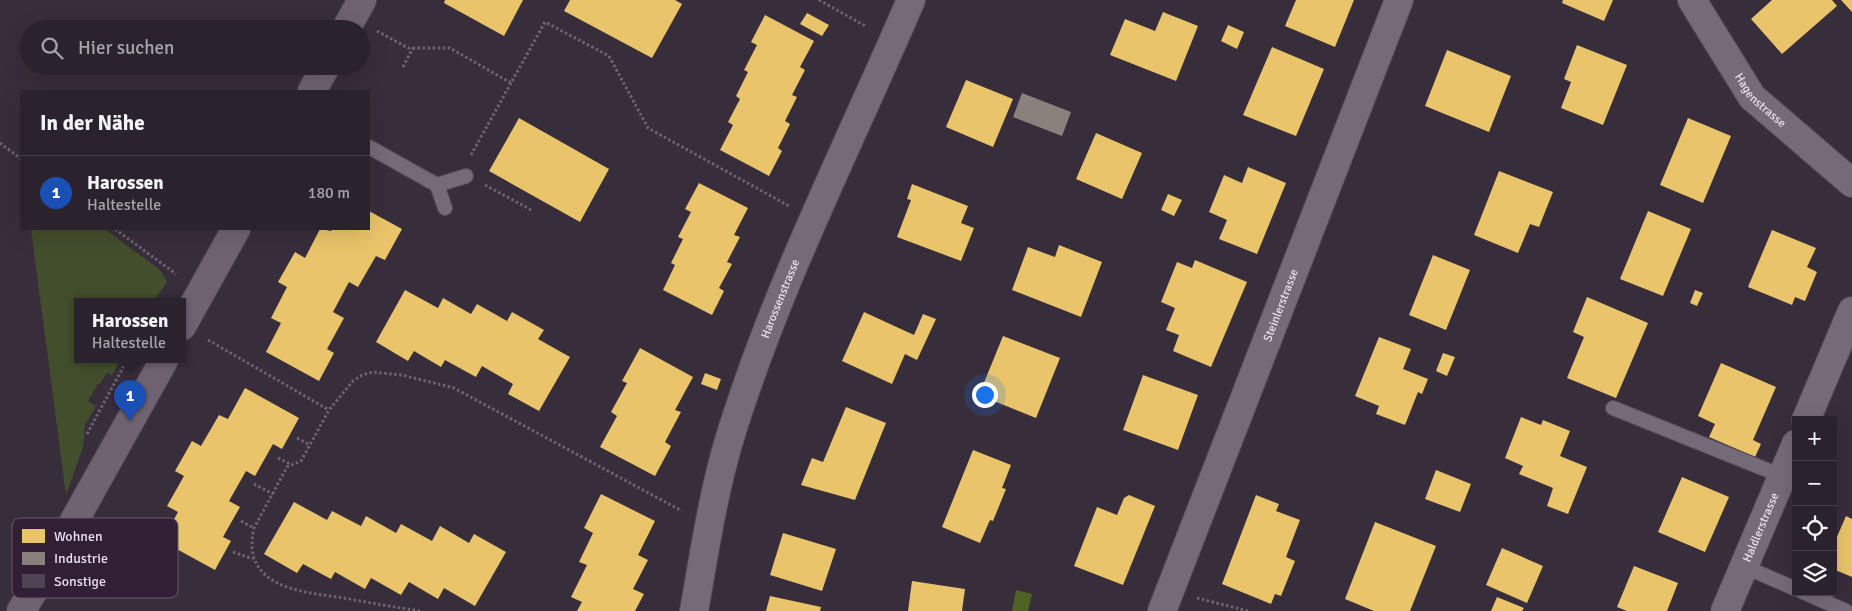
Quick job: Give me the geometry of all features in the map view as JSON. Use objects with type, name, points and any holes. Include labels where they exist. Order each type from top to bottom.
[{"type":"street","name":"Harossenstrasse","points":[[694,611],[709,525],[728,446],[766,332],[911,0]]},
{"type":"street","name":"Steinlerstrasse","points":[[1162,611],[1400,0]]},
{"type":"street","name":"Hagenstrasse","points":[[1692,0],[1752,97],[1852,183]]},
{"type":"street","points":[[313,90],[321,75]]},
{"type":"street","points":[[192,331],[201,292],[235,230]]},
{"type":"street","points":[[1808,416],[1852,312]]},
{"type":"street","points":[[76,518],[162,363]]},
{"type":"street","name":"Haldlerstrasse","points":[[1724,611],[1792,453]]},
{"type":"street","points":[[22,611],[30,598]]},
{"type":"lane","points":[[370,148],[437,185],[445,208]]},
{"type":"lane","points":[[437,185],[471,174]]},
{"type":"lane","points":[[1613,408],[1782,476]]},
{"type":"lane","points":[[1743,566],[1792,587]]},
{"type":"lane","points":[[1812,596],[1846,611]]},
{"type":"path","points":[[819,0],[894,41]]},
{"type":"path","points":[[531,210],[471,174],[511,83],[546,22],[609,56],[648,128],[815,219]]},
{"type":"path","points":[[370,25],[408,48],[450,48],[511,83]]},
{"type":"path","points":[[403,67],[413,48]]},
{"type":"path","points":[[0,143],[20,158]]},
{"type":"path","points":[[117,230],[201,292]]},
{"type":"path","points":[[192,331],[329,410]]},
{"type":"path","points":[[90,438],[86,436],[88,428],[125,363]]},
{"type":"path","points":[[253,559],[251,539],[254,528],[287,467],[301,461],[329,410],[353,381],[362,374],[373,372],[402,374],[443,384],[465,393],[684,512]]},
{"type":"path","points":[[298,438],[310,444]]},
{"type":"path","points":[[278,458],[292,465]]},
{"type":"path","points":[[254,484],[273,494]]},
{"type":"path","points":[[240,522],[254,528]]},
{"type":"path","points":[[233,552],[253,559],[268,577],[291,589],[420,611]]},
{"type":"path","points":[[1192,597],[1248,611]]},
{"type":"shaded area","points":[[31,230],[106,230],[160,270],[167,282],[156,298],[74,298],[74,363],[118,363],[112,375],[107,372],[88,401],[96,406],[85,425],[83,447],[66,495]]},
{"type":"shaded area","points":[[1016,590],[1032,594],[1028,611],[1012,611]]},
{"type":"building: Wohnen","points":[[445,0],[523,0],[504,36],[444,3]]},
{"type":"building: Wohnen","points":[[570,0],[675,0],[682,4],[652,58],[564,11]]},
{"type":"building: Wohnen","points":[[1296,0],[1354,0],[1335,47],[1285,26]]},
{"type":"building: Wohnen","points":[[1563,0],[1613,0],[1604,21],[1562,3]]},
{"type":"building: Wohnen","points":[[1772,0],[1832,0],[1837,6],[1782,54],[1751,19]]},
{"type":"building: Wohnen","points":[[1841,0],[1852,0],[1852,12]]},
{"type":"building: Wohnen","points":[[1163,12],[1198,26],[1176,81],[1110,55],[1125,19],[1155,31]]},
{"type":"building: Wohnen","points":[[807,13],[829,25],[822,36],[800,24]]},
{"type":"building: Wohnen","points":[[765,15],[814,41],[800,67],[805,70],[792,95],[797,97],[785,121],[790,124],[778,148],[782,151],[769,176],[720,150],[733,125],[728,122],[740,99],[736,96],[748,72],[744,70],[757,45],[751,42]]},
{"type":"building: Wohnen","points":[[1228,25],[1244,32],[1237,49],[1221,41]]},
{"type":"building: Wohnen","points":[[1577,45],[1627,65],[1603,125],[1561,108],[1571,82],[1564,79]]},
{"type":"building: Wohnen","points":[[1272,47],[1324,69],[1296,136],[1243,115]]},
{"type":"building: Wohnen","points":[[1447,50],[1511,76],[1489,132],[1425,106]]},
{"type":"building: Wohnen","points":[[966,80],[1013,99],[993,147],[946,127]]},
{"type":"building: Wohnen","points":[[519,118],[609,169],[580,222],[489,171]]},
{"type":"building: Wohnen","points":[[1688,118],[1731,136],[1703,203],[1660,185]]},
{"type":"building: Wohnen","points":[[1096,133],[1142,153],[1122,199],[1076,179]]},
{"type":"building: Wohnen","points":[[1248,167],[1286,183],[1257,254],[1219,239],[1227,220],[1209,212],[1224,175],[1242,183]]},
{"type":"building: Wohnen","points":[[1499,171],[1553,192],[1539,227],[1530,224],[1518,253],[1474,235]]},
{"type":"building: Wohnen","points":[[699,183],[748,208],[734,235],[740,237],[727,262],[732,264],[719,288],[724,291],[712,315],[663,290],[675,265],[671,263],[683,239],[678,237],[691,212],[685,209]]},
{"type":"building: Wohnen","points":[[912,184],[968,206],[961,223],[974,228],[961,261],[897,237],[911,200],[907,199]]},
{"type":"building: Wohnen","points":[[1168,194],[1182,200],[1174,216],[1161,210]]},
{"type":"building: Wohnen","points":[[1648,211],[1691,229],[1663,296],[1620,279]]},
{"type":"building: Wohnen","points":[[370,212],[402,229],[385,260],[376,256],[358,287],[349,282],[333,312],[344,318],[327,349],[334,353],[319,381],[266,352],[281,323],[271,318],[287,287],[278,282],[295,252],[305,258],[319,230],[370,230]]},
{"type":"building: Wohnen","points":[[1772,230],[1816,248],[1807,267],[1817,272],[1805,301],[1795,297],[1792,305],[1748,287]]},
{"type":"building: Wohnen","points":[[1059,245],[1102,262],[1081,317],[1012,290],[1028,247],[1055,257]]},
{"type":"building: Wohnen","points":[[1433,255],[1470,270],[1446,330],[1409,315]]},
{"type":"building: Wohnen","points":[[1195,260],[1247,282],[1211,367],[1173,351],[1179,335],[1166,330],[1175,308],[1161,302],[1177,262],[1192,268]]},
{"type":"building: Wohnen","points":[[405,290],[438,308],[443,298],[471,314],[477,304],[507,321],[512,312],[544,330],[538,339],[570,357],[539,411],[508,394],[513,384],[482,366],[476,377],[445,360],[441,367],[414,351],[408,361],[376,342]]},
{"type":"building: Wohnen","points":[[1695,290],[1703,293],[1697,306],[1690,303]]},
{"type":"building: Wohnen","points":[[1587,297],[1648,323],[1616,398],[1567,378],[1584,337],[1573,332]]},
{"type":"building: Wohnen","points":[[864,312],[914,335],[923,314],[936,319],[917,360],[905,354],[892,384],[842,361]]},
{"type":"building: Wohnen","points":[[1003,336],[1060,358],[1036,418],[979,395]]},
{"type":"building: Wohnen","points":[[1379,337],[1411,349],[1403,369],[1428,379],[1422,394],[1418,392],[1405,425],[1376,414],[1379,406],[1355,396]]},
{"type":"building: Wohnen","points":[[640,348],[693,377],[675,410],[681,412],[665,442],[671,446],[655,476],[600,447],[617,416],[611,412],[627,383],[622,381]]},
{"type":"building: Wohnen","points":[[1443,353],[1455,357],[1447,376],[1436,371]]},
{"type":"building: Wohnen","points":[[1721,363],[1776,387],[1753,440],[1761,444],[1755,457],[1709,437],[1715,424],[1698,416]]},
{"type":"building: Wohnen","points":[[705,373],[721,379],[717,390],[701,384]]},
{"type":"building: Wohnen","points":[[1143,375],[1198,395],[1178,450],[1123,430]]},
{"type":"building: Wohnen","points":[[245,388],[299,418],[282,449],[273,444],[255,476],[246,471],[229,501],[240,507],[223,537],[231,541],[215,570],[178,550],[178,518],[175,518],[178,512],[167,506],[184,476],[175,471],[192,441],[201,446],[219,415],[228,419]]},
{"type":"building: Wohnen","points":[[846,407],[886,423],[855,500],[801,485],[812,458],[823,462]]},
{"type":"building: Wohnen","points":[[1521,417],[1541,425],[1543,420],[1570,431],[1560,456],[1587,467],[1568,514],[1547,506],[1553,488],[1519,474],[1523,466],[1505,458]]},
{"type":"building: Wohnen","points":[[973,450],[1011,465],[1002,488],[1006,489],[993,521],[990,520],[980,543],[942,527]]},
{"type":"building: Wohnen","points":[[1436,470],[1471,484],[1460,512],[1425,499]]},
{"type":"building: Wohnen","points":[[1682,477],[1729,497],[1705,552],[1658,532]]},
{"type":"building: Wohnen","points":[[601,494],[655,521],[638,555],[648,560],[633,589],[644,594],[635,611],[577,611],[582,602],[571,597],[587,565],[579,562],[593,533],[584,528]]},
{"type":"building: Wohnen","points":[[1129,495],[1155,506],[1123,585],[1074,566],[1097,507],[1117,515],[1124,498]]},
{"type":"building: Wohnen","points":[[1256,495],[1279,504],[1276,511],[1300,520],[1286,557],[1295,561],[1281,596],[1275,594],[1271,604],[1222,584]]},
{"type":"building: Wohnen","points":[[294,502],[327,520],[332,511],[361,526],[366,516],[396,533],[401,524],[432,541],[440,526],[469,543],[474,534],[506,552],[475,606],[444,588],[438,599],[409,582],[401,595],[371,578],[365,589],[335,572],[331,579],[303,564],[297,573],[264,554]]},
{"type":"building: Wohnen","points":[[1846,516],[1852,519],[1852,577],[1837,571],[1837,537]]},
{"type":"building: Wohnen","points":[[1375,522],[1436,546],[1410,611],[1374,611],[1345,599]]},
{"type":"building: Wohnen","points":[[783,533],[836,549],[822,591],[770,575]]},
{"type":"building: Wohnen","points":[[1502,548],[1543,566],[1527,603],[1486,585]]},
{"type":"building: Wohnen","points":[[1634,566],[1678,583],[1667,611],[1627,611],[1617,607]]},
{"type":"building: Wohnen","points":[[912,581],[965,589],[962,611],[908,611]]},
{"type":"building: Wohnen","points":[[770,596],[821,607],[820,611],[766,611]]},
{"type":"building: Wohnen","points":[[1497,597],[1524,608],[1522,611],[1491,611]]},
{"type":"building: Industrie","points":[[1022,93],[1071,112],[1062,136],[1013,117]]},
{"type":"place","name":"Harossen","points":[[130,421]]}]
